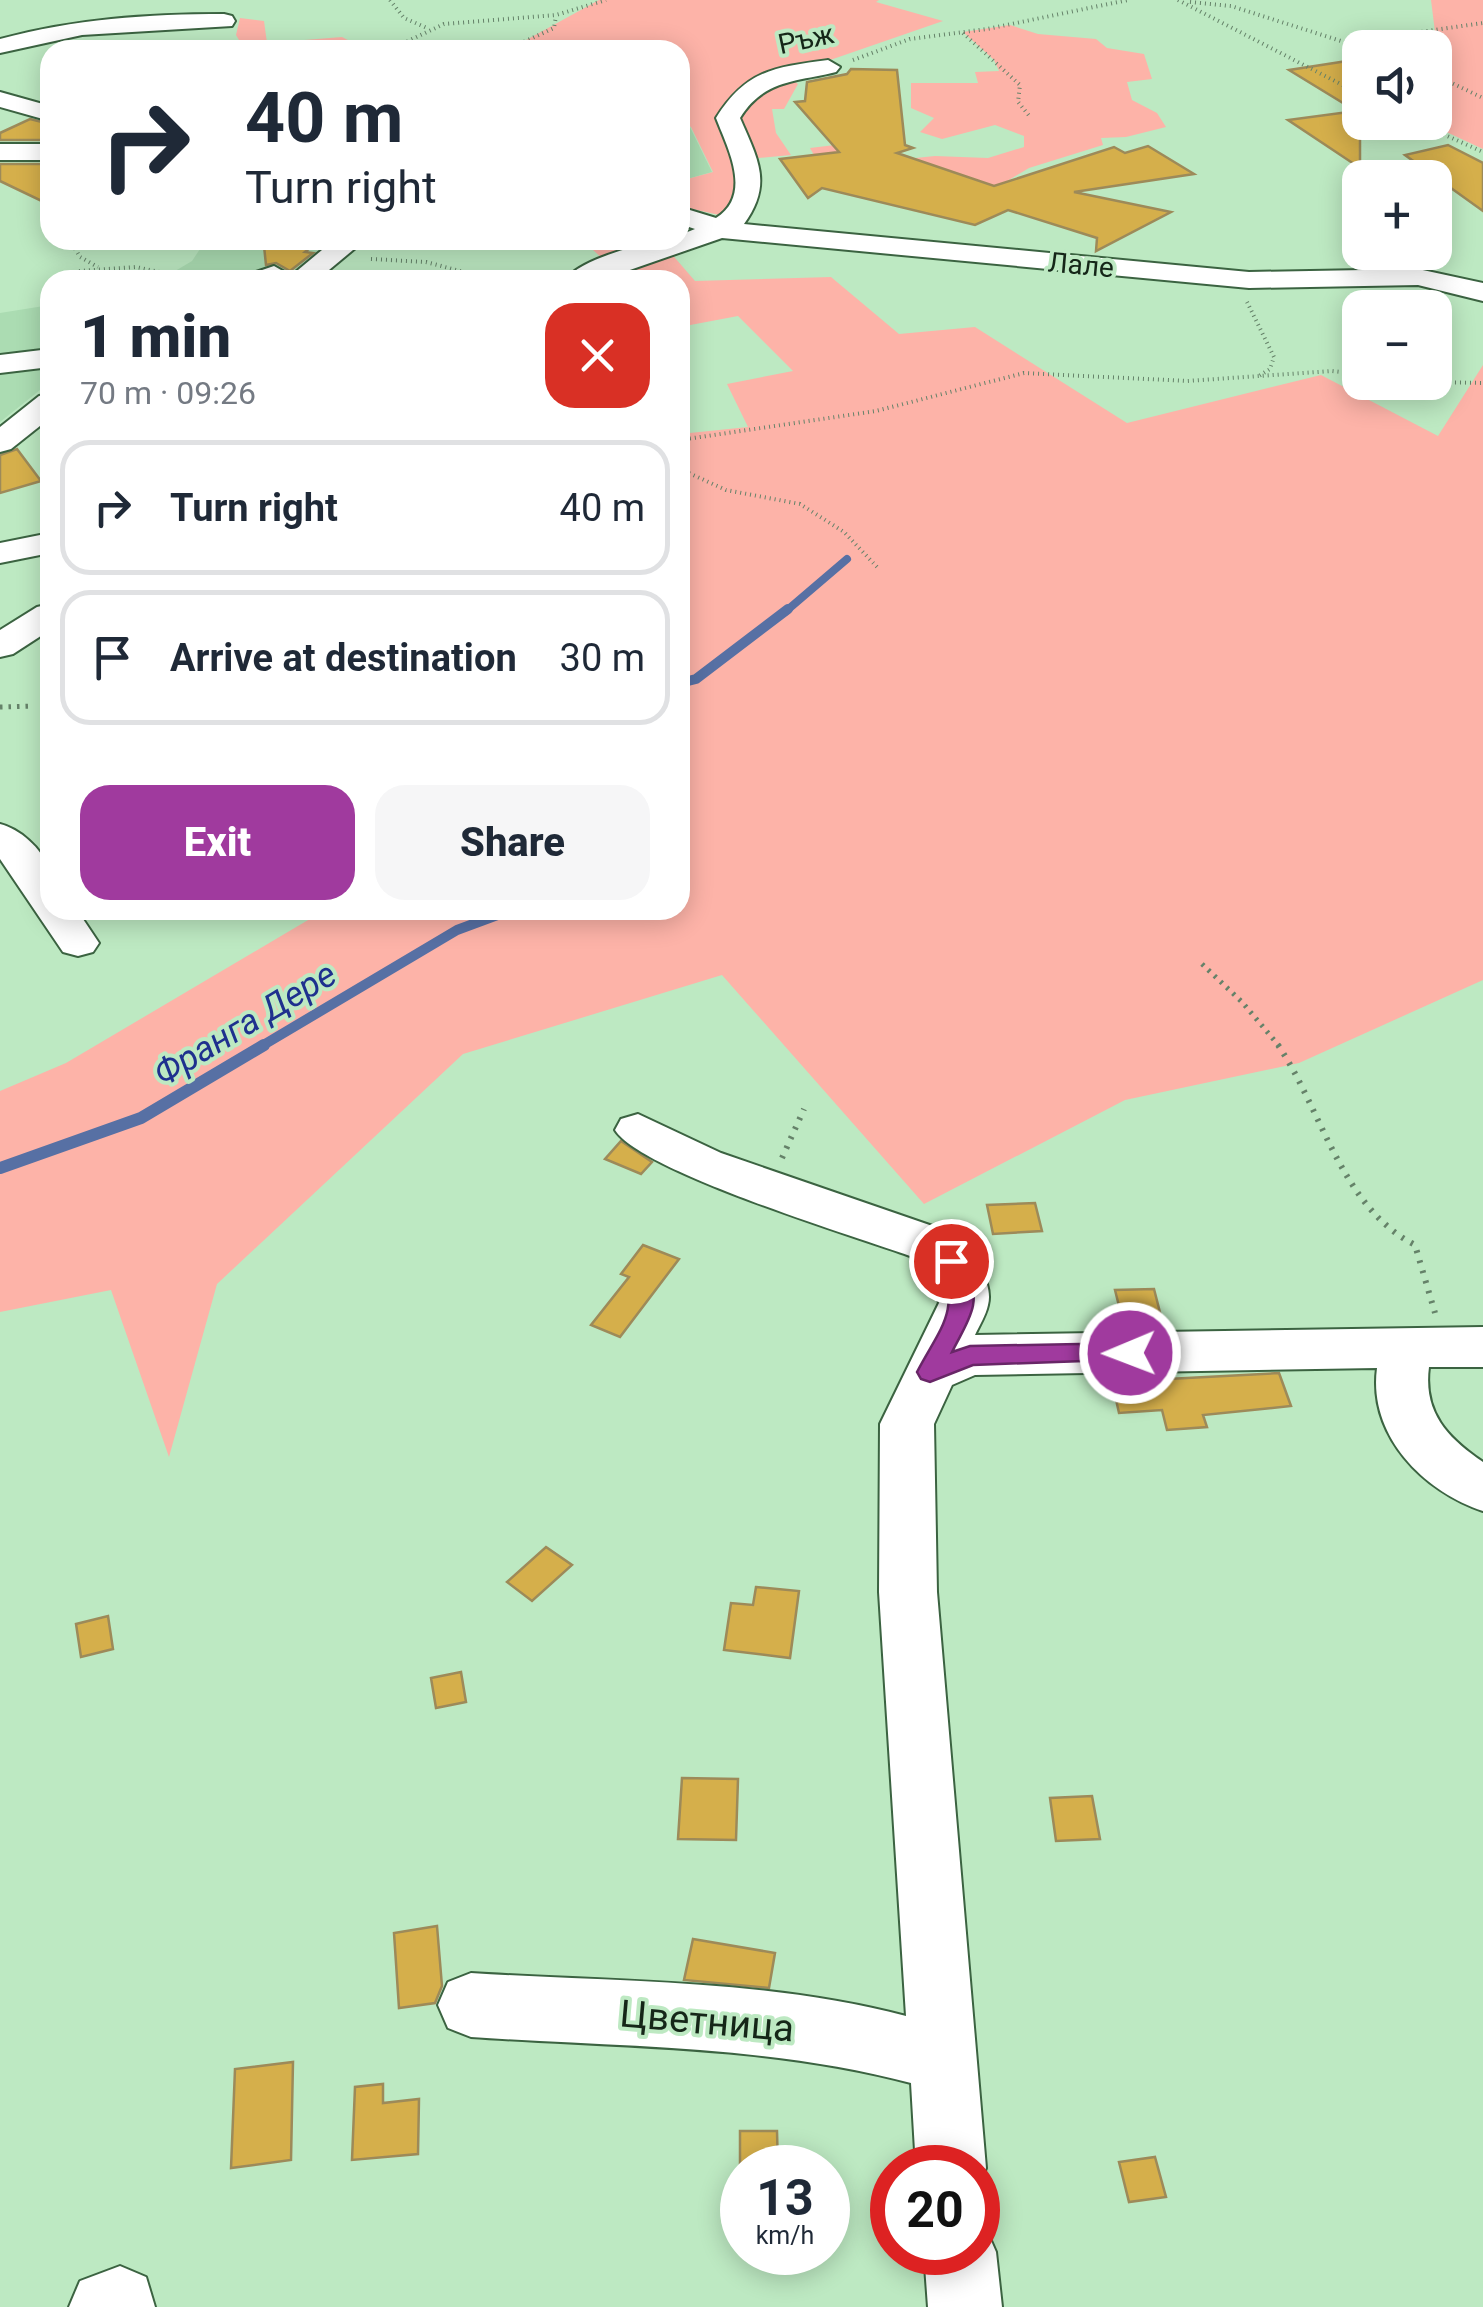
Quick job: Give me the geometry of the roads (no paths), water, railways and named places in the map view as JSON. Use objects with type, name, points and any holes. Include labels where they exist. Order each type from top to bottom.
[{"type":"street","points":[[0,46],[27,38],[137,23],[222,30],[241,2]]},
{"type":"street","name":"Ръж","points":[[723,230],[750,194],[751,168],[728,118],[738,99],[748,89],[780,73],[828,67]]},
{"type":"street","points":[[0,100],[40,111]]},
{"type":"street","points":[[0,152],[40,152]]},
{"type":"street","name":"Лале","points":[[690,218],[723,230],[1203,277],[1296,281],[1418,277],[1483,292]]},
{"type":"street","points":[[690,239],[723,230]]},
{"type":"street","points":[[301,270],[327,261],[340,250]]},
{"type":"street","points":[[598,270],[653,250]]},
{"type":"street","points":[[0,364],[40,359]]},
{"type":"street","points":[[0,442],[40,411]]},
{"type":"street","points":[[0,553],[40,546]]},
{"type":"street","points":[[0,646],[40,621]]},
{"type":"street","points":[[0,836],[21,857],[40,886]]},
{"type":"street","points":[[638,1130],[704,1165],[927,1243],[951,1261],[961,1282],[964,1303],[907,1424],[906,1485],[908,1592],[949,2145]]},
{"type":"street","points":[[930,1372],[970,1355],[1483,1346]]},
{"type":"street","points":[[1418,1348],[1398,1374],[1400,1402],[1424,1448],[1483,1489]]},
{"type":"street","name":"Цветница","points":[[471,2005],[783,2025],[862,2037],[940,2058]]},
{"type":"street","points":[[962,2275],[964,2307]]},
{"type":"waterway","name":"Франга Дере","points":[[785,612],[847,559]]},
{"type":"waterway","name":"Франга Дере","points":[[690,680],[788,609]]},
{"type":"waterway","name":"Франга Дере","points":[[260,1047],[457,930],[484,920]]},
{"type":"waterway","name":"Франга Дере","points":[[0,1168],[141,1118],[264,1045]]}]
